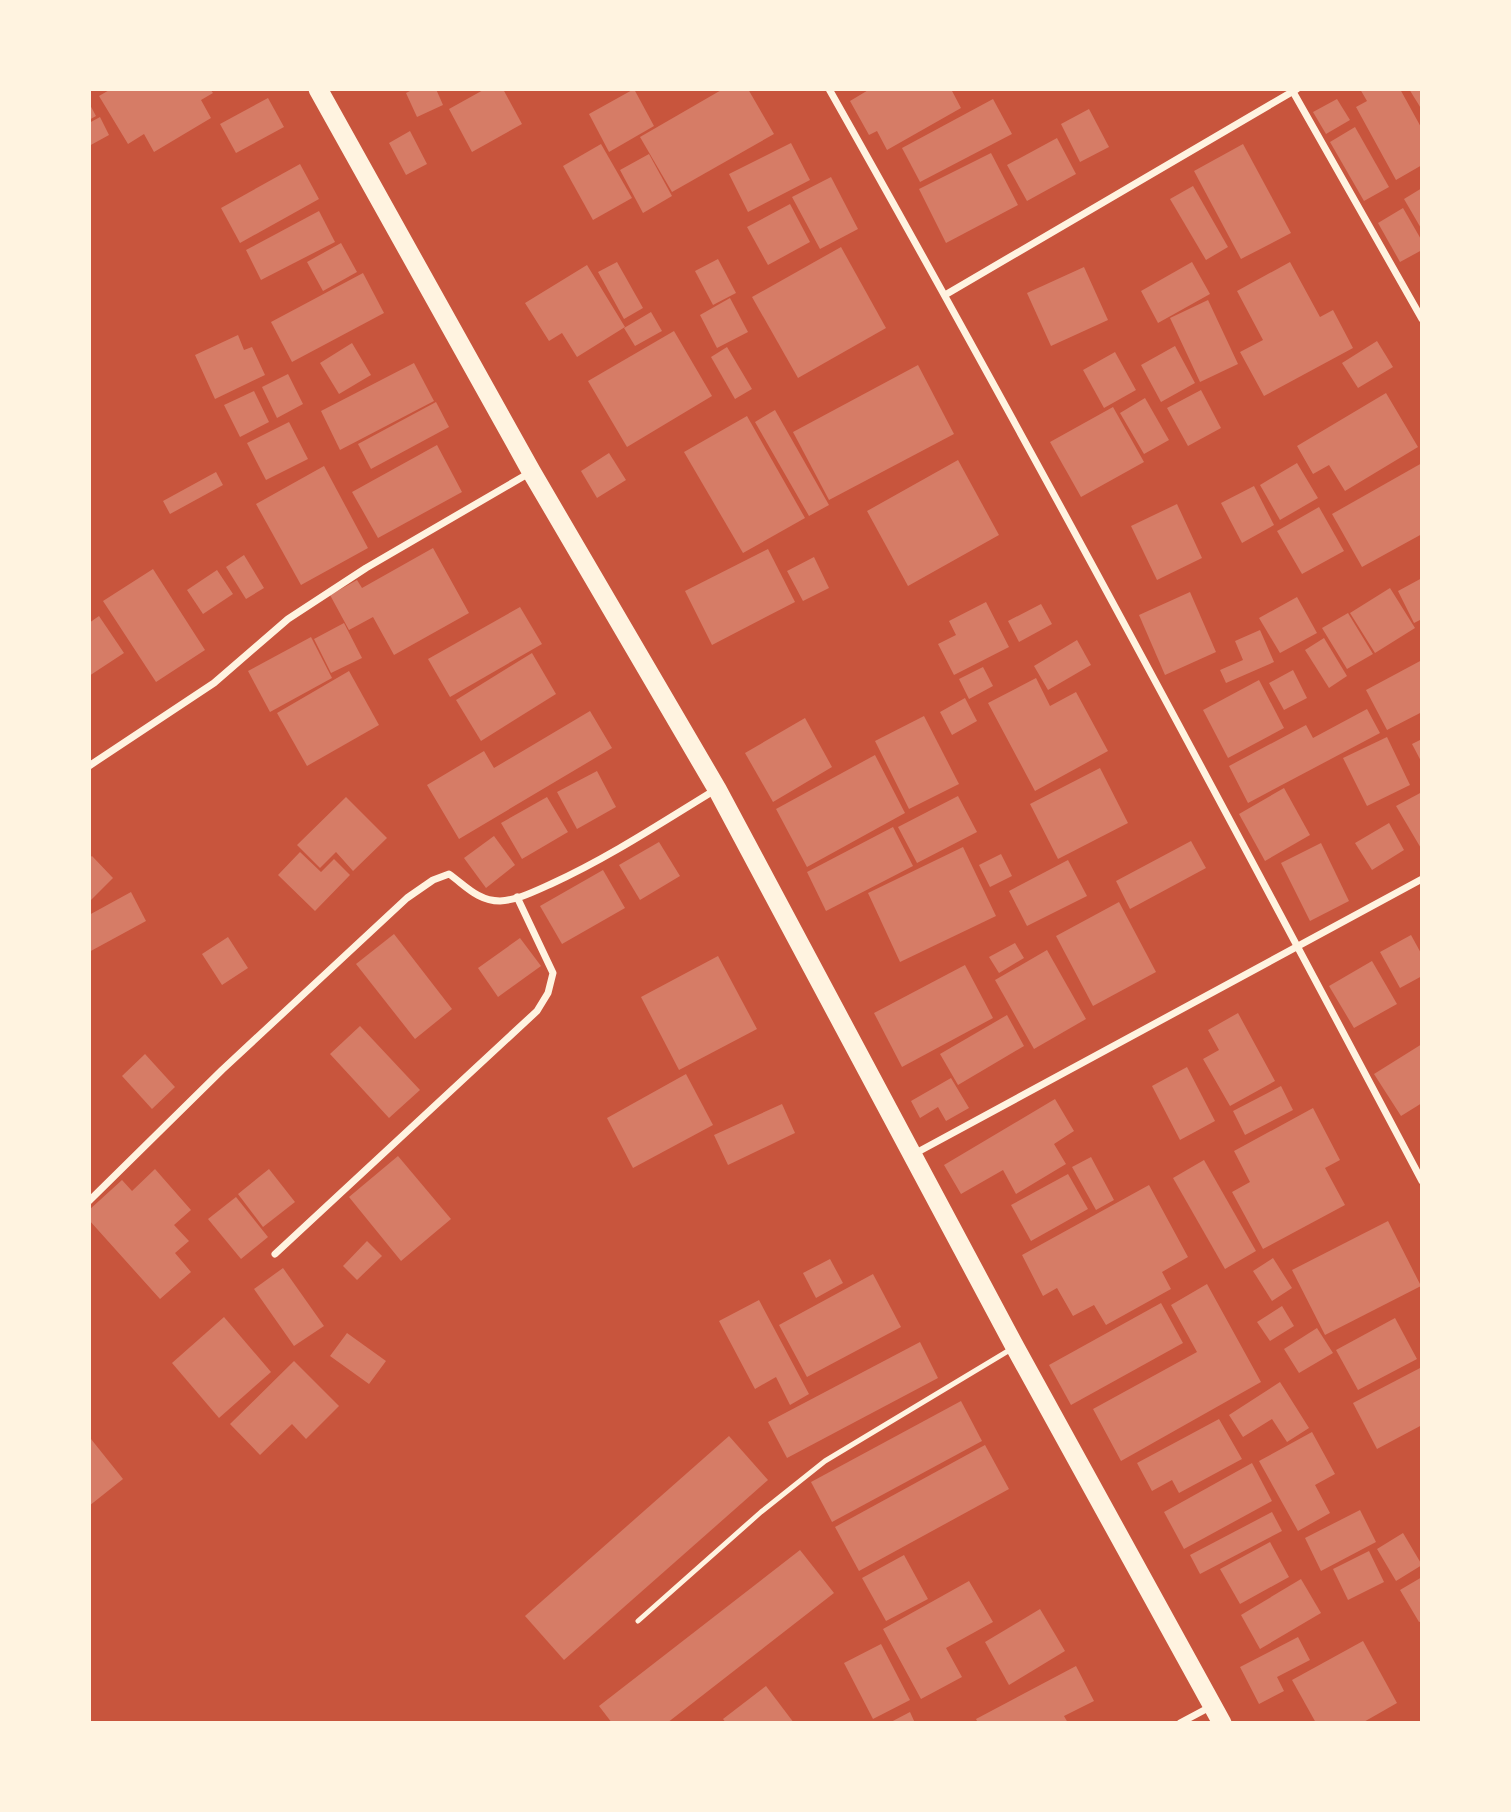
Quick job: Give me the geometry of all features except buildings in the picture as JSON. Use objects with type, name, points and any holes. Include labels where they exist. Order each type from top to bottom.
[{"type":"highway","points":[[318,89],[531,471],[717,789],[1015,1347],[1222,1723]]},
{"type":"street","points":[[829,89],[945,295],[1422,1181]]},
{"type":"street","points":[[945,295],[1294,90],[1422,319]]},
{"type":"street","points":[[89,765],[214,683],[288,619],[366,568],[531,471]]},
{"type":"street","points":[[89,1201],[222,1070],[407,898],[433,880],[449,874],[472,894],[500,901],[528,895],[589,867],[717,789]]},
{"type":"street","points":[[912,1155],[1422,879]]},
{"type":"street","points":[[275,1254],[537,1011],[548,993],[553,973],[517,897]]},
{"type":"street","points":[[1180,1723],[1213,1705]]},
{"type":"lane","points":[[638,1621],[761,1512],[825,1461],[1015,1347]]}]
